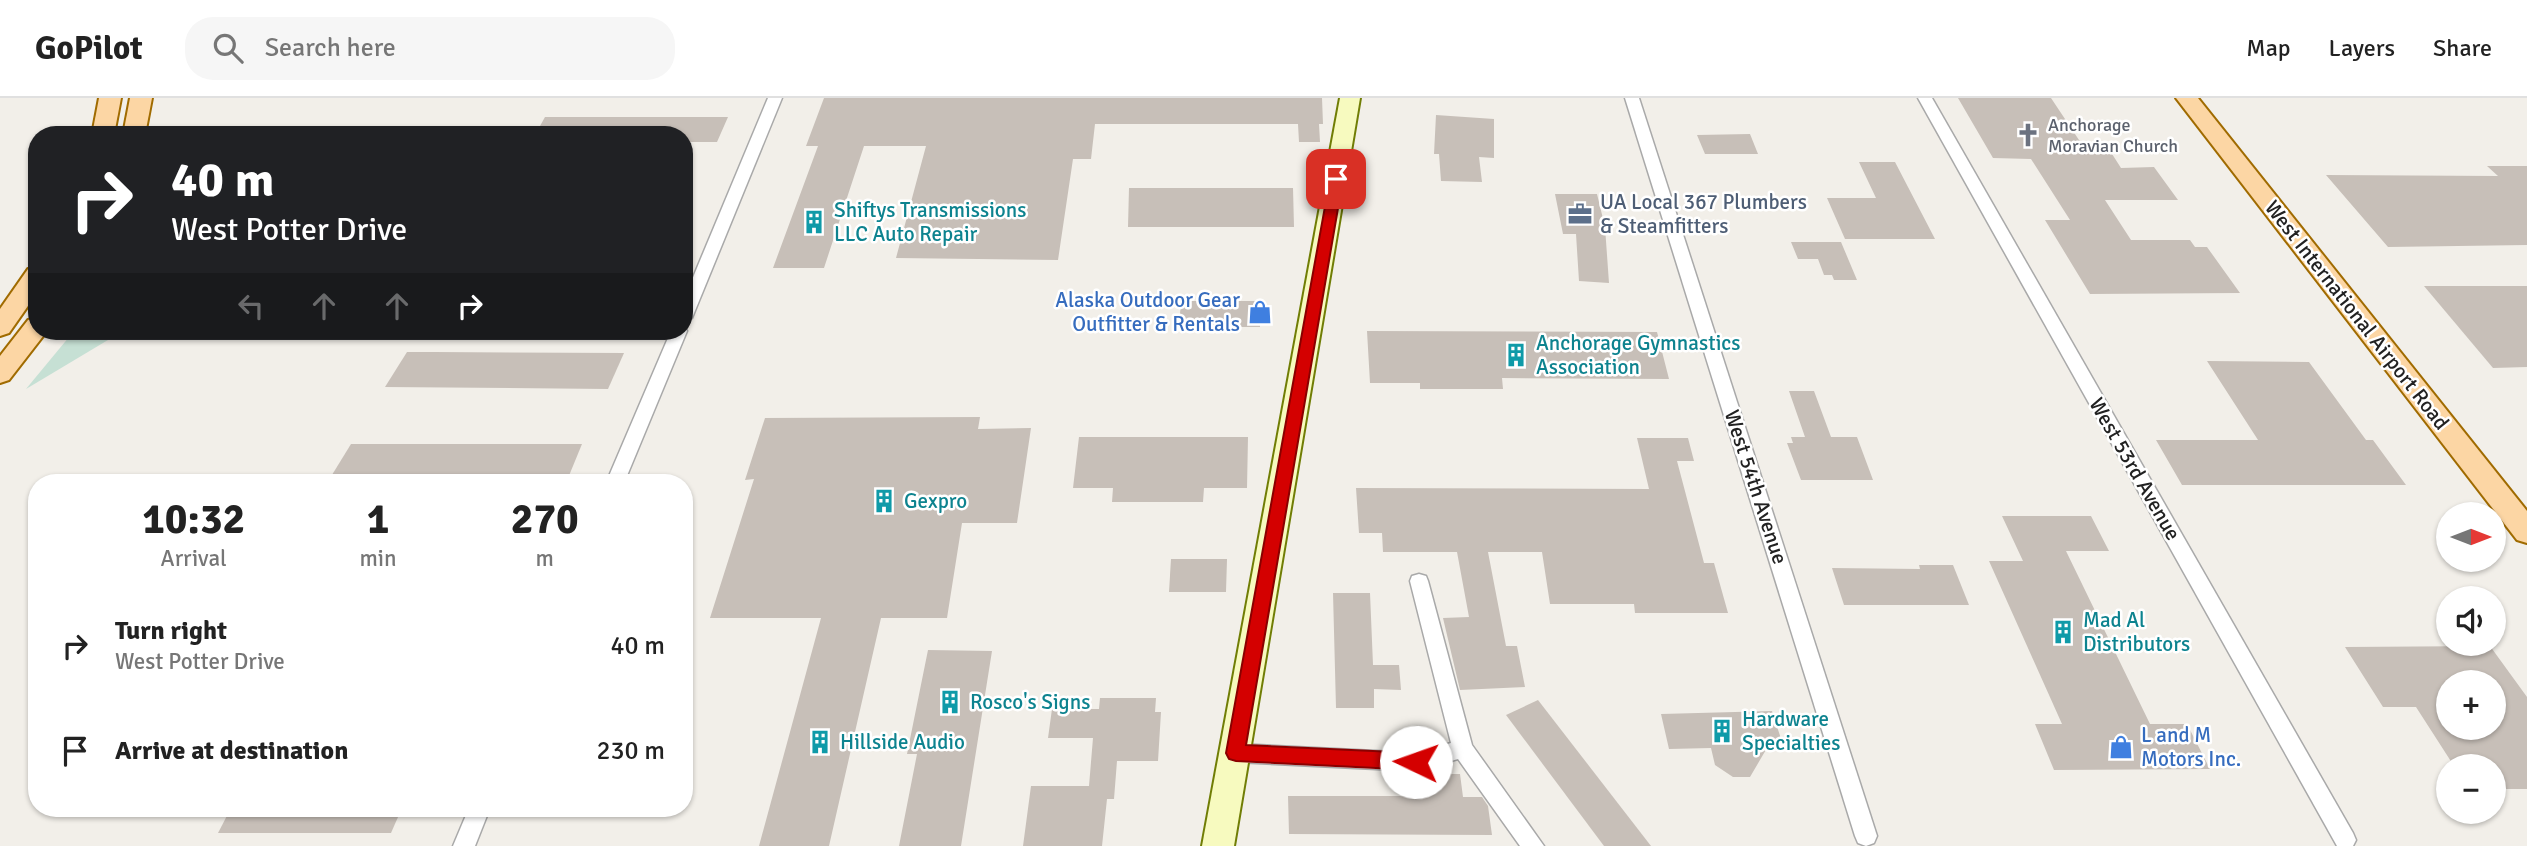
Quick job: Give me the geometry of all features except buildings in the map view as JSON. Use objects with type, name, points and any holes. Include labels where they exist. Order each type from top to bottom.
[{"type":"main road","points":[[105,126],[110,98]]},
{"type":"main road","points":[[136,126],[141,98]]},
{"type":"main road","points":[[1218,846],[1350,98]]},
{"type":"main road","name":"West International Airport Road","points":[[2187,98],[2527,532]]},
{"type":"main road","points":[[0,327],[28,288]]},
{"type":"main road","points":[[0,374],[28,338]]},
{"type":"street","points":[[693,296],[775,98]]},
{"type":"street","name":"West 54th Avenue","points":[[1633,98],[1866,836]]},
{"type":"street","name":"West 53rd Avenue","points":[[1925,98],[2346,839]]},
{"type":"street","points":[[619,474],[675,340]]},
{"type":"street","points":[[1419,581],[1463,749],[1533,846]]},
{"type":"street","points":[[1236,753],[1416,762],[1463,749]]},
{"type":"street","points":[[464,846],[476,817]]},
{"type":"green space","points":[[67,340],[108,340],[26,389]]},
{"type":"place","name":"Anchorage Moravian Church","points":[[2028,135]]},
{"type":"place","name":"UA Local 367 Plumbers & Steamfitters","points":[[1580,214]]},
{"type":"place","name":"Shiftys Transmissions LLC Auto Repair","points":[[814,222]]},
{"type":"place","name":"Alaska Outdoor Gear Outfitter & Rentals","points":[[1260,312]]},
{"type":"place","name":"Anchorage Gymnastics Association","points":[[1516,355]]},
{"type":"place","name":"Gexpro","points":[[884,501]]},
{"type":"place","name":"Mad Al Distributors","points":[[2063,632]]},
{"type":"place","name":"Rosco's Signs","points":[[950,702]]},
{"type":"place","name":"Hardware Specialties","points":[[1722,731]]},
{"type":"place","name":"Hillside Audio","points":[[820,742]]},
{"type":"place","name":"L and M Motors Inc.","points":[[2121,747]]},
{"type":"route","points":[[1336,179],[1236,753],[1416,762]]}]
